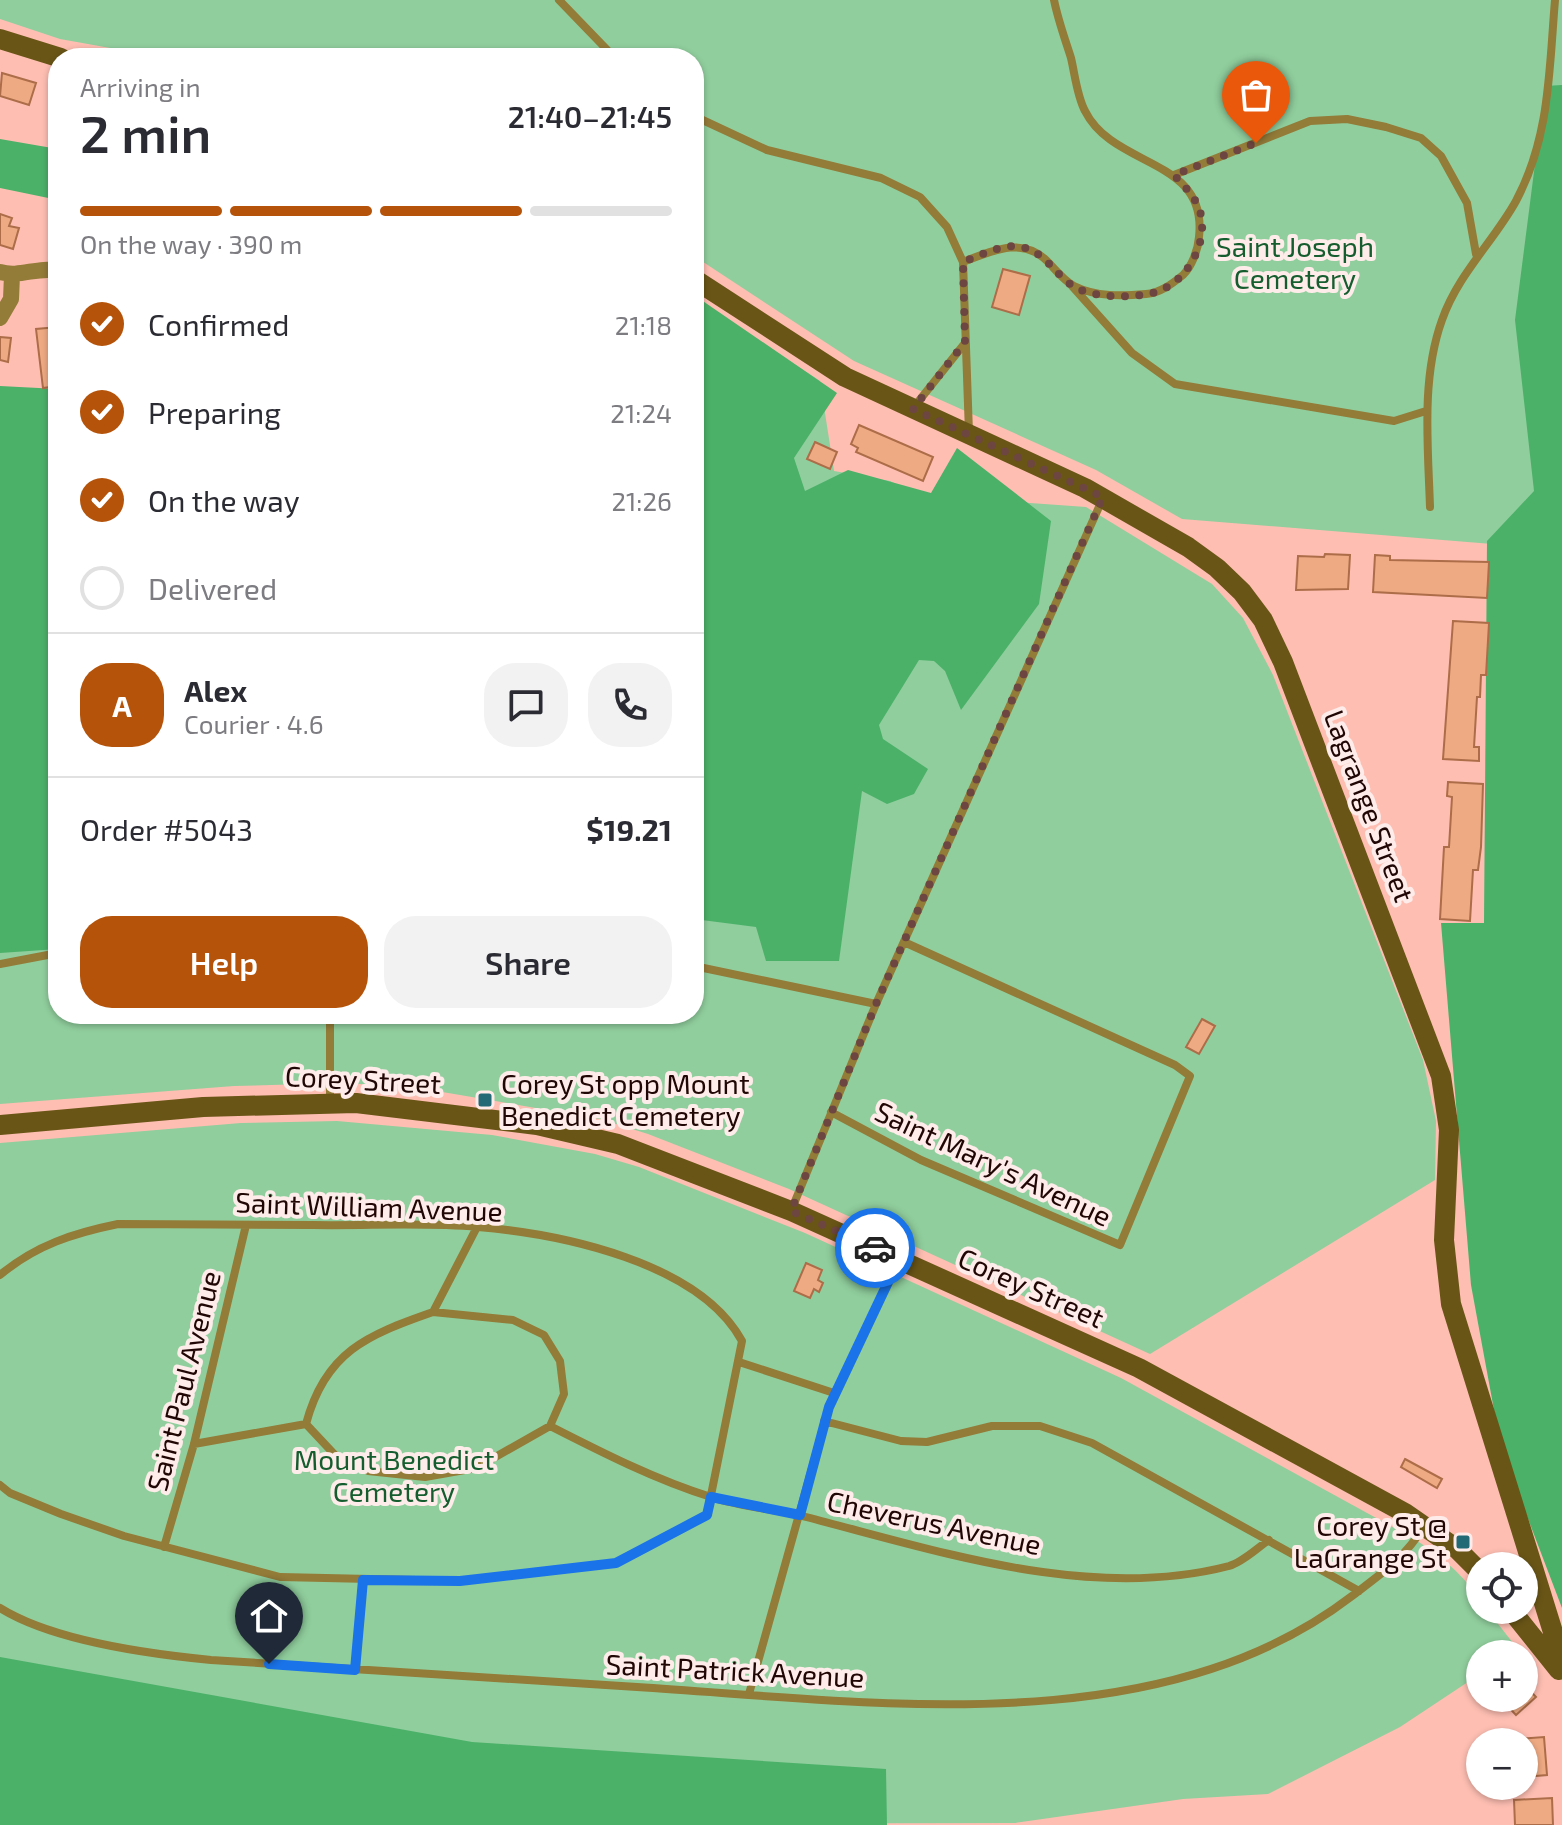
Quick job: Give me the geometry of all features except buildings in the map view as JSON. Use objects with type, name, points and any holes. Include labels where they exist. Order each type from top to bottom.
[{"type":"main road","points":[[0,39],[48,54]]},
{"type":"main road","name":"Lagrange Street","points":[[704,286],[834,371],[1103,497],[1188,547],[1226,575],[1263,620],[1283,662],[1441,1076],[1449,1130],[1444,1240],[1448,1290],[1522,1552]]},
{"type":"main road","name":"Corey Street","points":[[0,1125],[203,1107],[330,1102],[453,1113],[593,1137],[656,1157],[791,1211],[1139,1368],[1424,1525],[1466,1558]]},
{"type":"main road","name":"Lagrange Street","points":[[1538,1599],[1562,1661]]},
{"type":"main road","points":[[1522,1624],[1562,1673]]},
{"type":"street","points":[[0,318],[11,299],[6,274],[48,269]]},
{"type":"lane","points":[[559,0],[605,48]]},
{"type":"lane","points":[[1054,0],[1084,110],[1098,130],[1118,147],[1174,175],[1193,196],[1201,217],[1199,244],[1189,269],[1171,285],[1152,294],[1100,294],[1072,285]]},
{"type":"lane","points":[[1430,507],[1426,411],[1442,320],[1476,254],[1514,204],[1538,154],[1555,0]]},
{"type":"lane","points":[[1174,175],[1310,121],[1347,119],[1386,127],[1421,138],[1441,156],[1467,203],[1476,254]]},
{"type":"lane","points":[[704,121],[767,150],[881,178],[920,197],[947,227],[963,262],[969,435]]},
{"type":"lane","points":[[963,262],[1003,247],[1020,246],[1039,252],[1132,353],[1175,384],[1394,421],[1426,411]]},
{"type":"lane","points":[[913,409],[965,342]]},
{"type":"lane","points":[[791,1211],[876,1004],[1103,497]]},
{"type":"lane","name":"Saint Mary's Avenue","points":[[831,1112],[921,1160],[1120,1245],[1190,1076],[1175,1065],[904,942]]},
{"type":"lane","points":[[0,964],[48,955]]},
{"type":"lane","points":[[704,968],[876,1004]]},
{"type":"lane","points":[[330,1024],[330,1102]]},
{"type":"lane","name":"Saint William Avenue","points":[[0,1275],[19,1259],[67,1234],[118,1224],[477,1227],[560,1239],[664,1272],[695,1291],[731,1320],[742,1341],[707,1515],[616,1563],[460,1581],[280,1577],[164,1547],[61,1514],[10,1493],[0,1485]]},
{"type":"lane","name":"Saint Paul Avenue","points":[[164,1547],[194,1444],[246,1225]]},
{"type":"lane","points":[[433,1312],[477,1227]]},
{"type":"lane","points":[[749,1694],[824,1421],[834,1393],[899,1259]]},
{"type":"lane","points":[[433,1312],[513,1320],[544,1335],[560,1361],[564,1394],[550,1426],[476,1468],[425,1477],[368,1471],[335,1455],[306,1424],[314,1392],[333,1365],[372,1333],[433,1312]]},
{"type":"lane","points":[[739,1362],[834,1393]]},
{"type":"lane","points":[[824,1421],[901,1441],[927,1442],[992,1426],[1040,1426],[1092,1443],[1359,1591]]},
{"type":"lane","points":[[194,1444],[306,1424]]},
{"type":"lane","name":"Cheverus Avenue","points":[[550,1426],[603,1453],[711,1497],[800,1515],[918,1547],[1037,1570],[1111,1578],[1232,1565],[1269,1540]]},
{"type":"lane","name":"Saint Patrick Avenue","points":[[0,1608],[26,1623],[151,1654],[749,1694],[962,1703],[1043,1701],[1123,1691],[1200,1674],[1279,1643],[1327,1615],[1406,1553],[1424,1525]]},
{"type":"lane","points":[[355,1670],[363,1580]]},
{"type":"green space","name":"Saint Joseph Cemetery","points":[[0,0],[1562,0],[1562,285],[1541,548],[1182,519],[1096,470],[854,361],[704,263],[704,48],[110,48],[60,39],[0,19]]},
{"type":"green space","points":[[1562,85],[1562,1608],[1501,1448],[1471,1285],[1441,923],[1484,923],[1487,541],[1534,491],[1515,320],[1545,86]]},
{"type":"green space","points":[[0,139],[48,147],[48,198],[0,188]]},
{"type":"green space","points":[[704,302],[837,393],[794,458],[805,491],[848,470],[931,493],[957,448],[1051,521],[1039,604],[961,710],[945,671],[934,661],[919,660],[879,725],[883,739],[928,769],[914,794],[887,804],[862,791],[839,961],[766,961],[756,927],[704,920]]},
{"type":"green space","points":[[729,321],[820,381],[834,471],[890,481],[918,495],[1086,507],[1212,584],[1243,618],[1273,675],[1423,1060],[1436,1121],[1435,1180],[1150,1354],[789,1189],[648,1134],[600,1119],[413,1087],[342,1083],[234,1086],[0,1104],[0,402],[48,407],[48,1024],[704,1024],[704,430]]},
{"type":"green space","points":[[0,386],[48,388],[48,950],[0,953]]},
{"type":"green space","name":"Mount Benedict Cemetery","points":[[337,1121],[492,1135],[595,1154],[639,1167],[805,1233],[1121,1378],[1409,1536],[1441,1558],[1466,1582],[1466,1624],[1498,1624],[1511,1640],[1466,1640],[1466,1683],[1400,1727],[1268,1794],[1183,1799],[1015,1823],[0,1825],[0,1143],[241,1123]]},
{"type":"green space","points":[[0,1657],[472,1742],[886,1769],[887,1825],[0,1825]]},
{"type":"way so far","points":[[875,1248],[791,1211],[876,1004],[1103,497],[913,409],[965,342],[963,262],[1003,247],[1020,246],[1039,252],[1072,285],[1100,294],[1152,294],[1171,285],[1189,269],[1199,244],[1201,217],[1193,196],[1174,175],[1256,143]]},
{"type":"place","name":"Corey St opp Mount Benedict Cemetery","points":[[485,1100]]},
{"type":"place","name":"Corey St @ LaGrange St","points":[[1463,1542]]},
{"type":"route","points":[[269,1664],[355,1670],[363,1580],[460,1581],[616,1563],[707,1515],[711,1497],[800,1515],[834,1393],[899,1259],[875,1248]]}]
